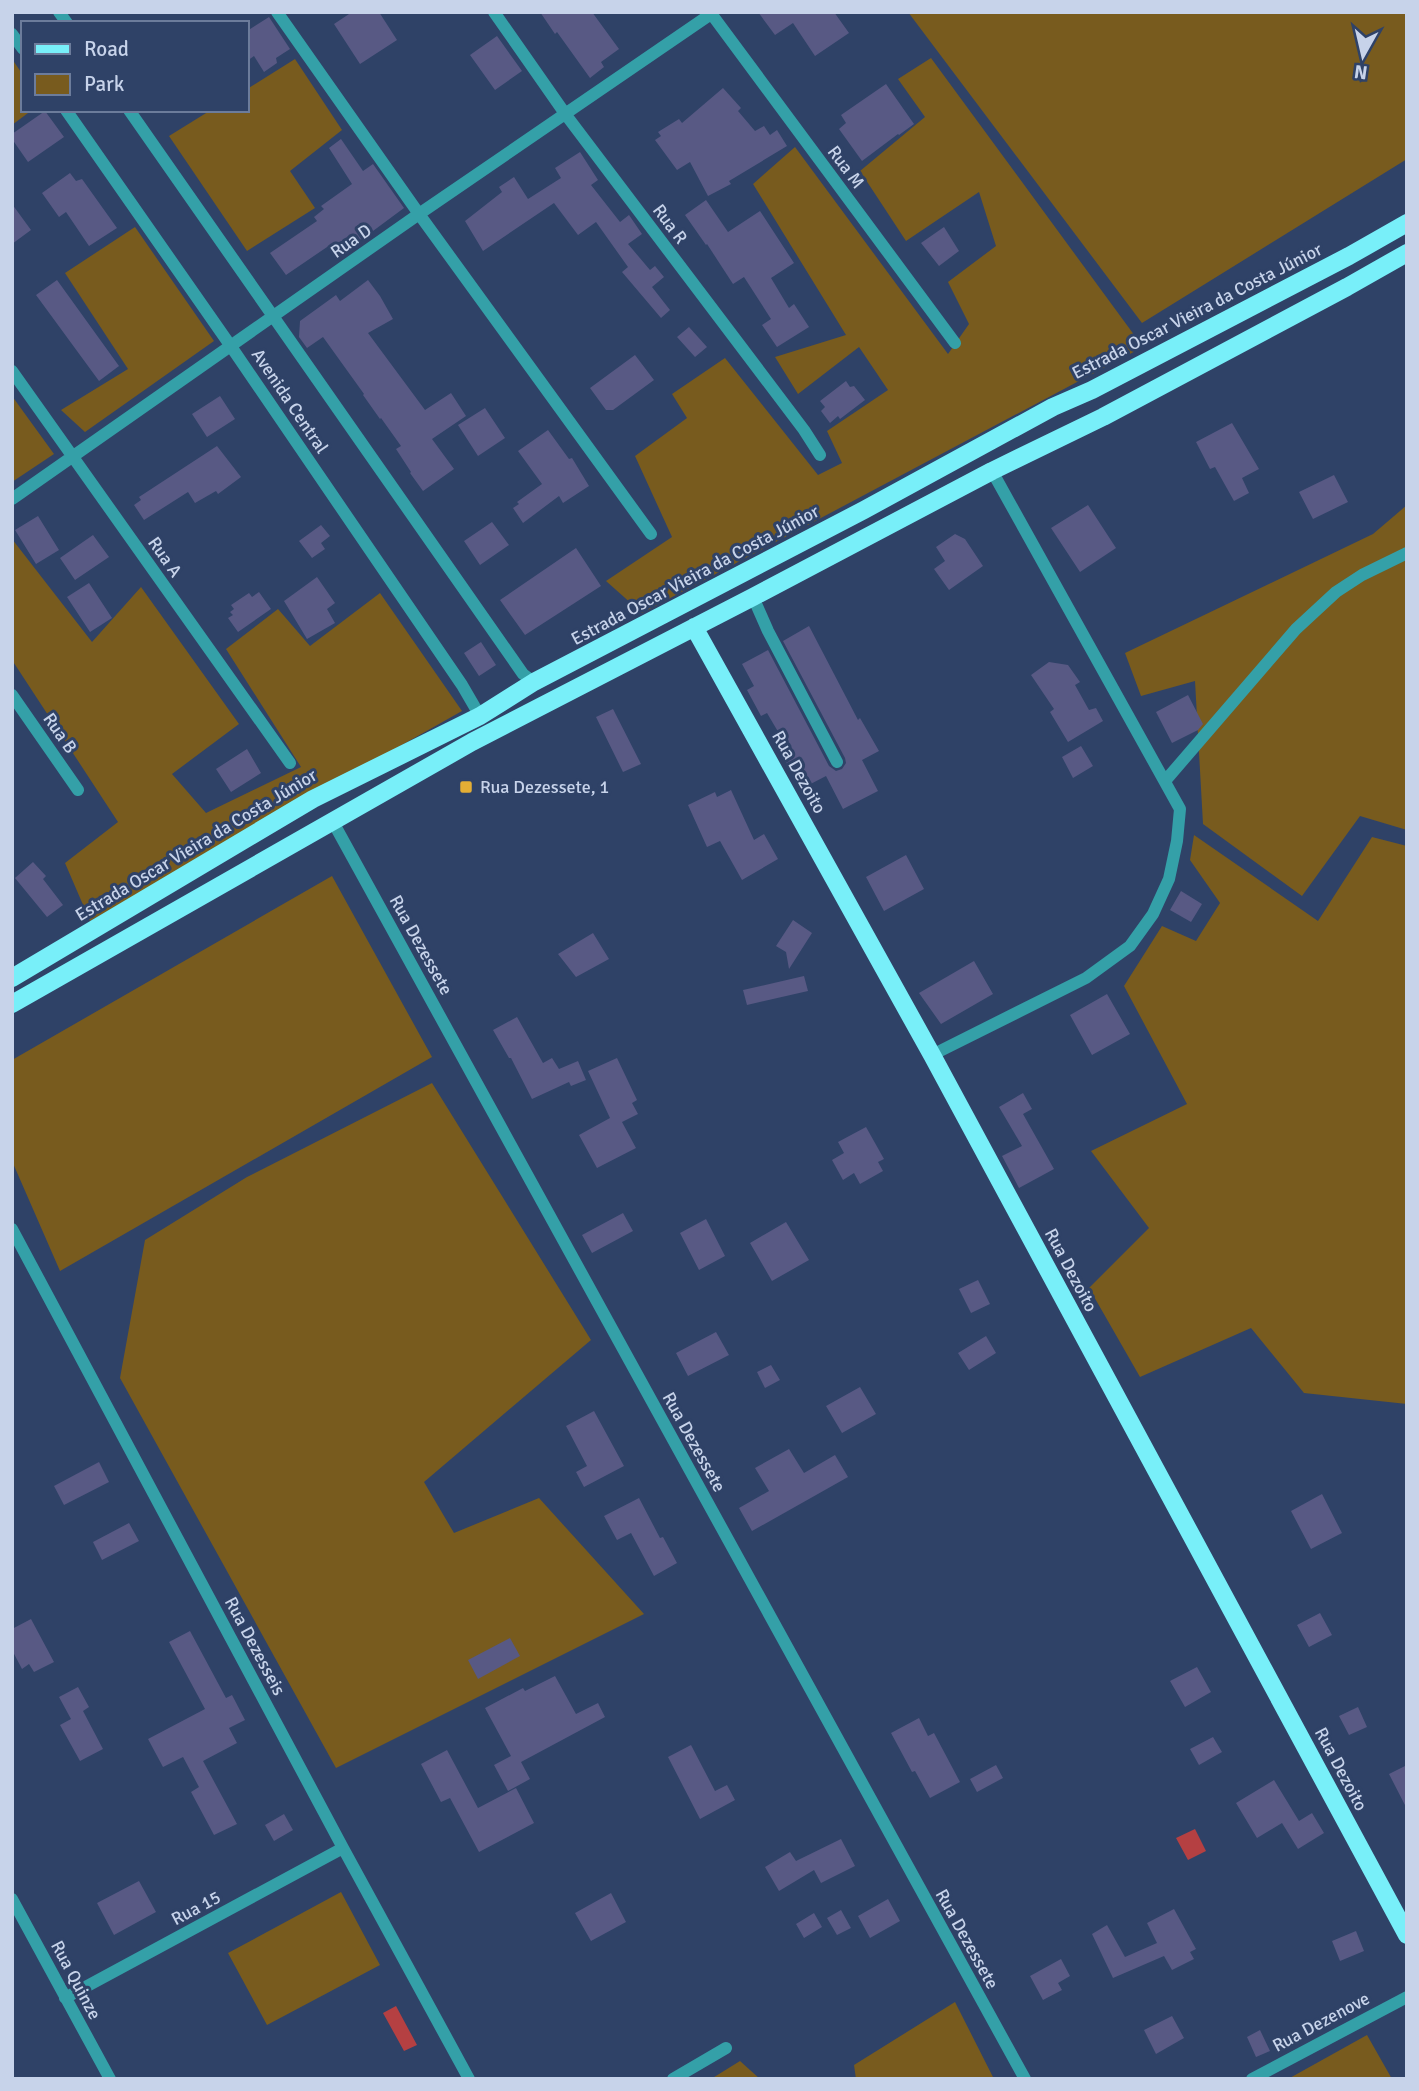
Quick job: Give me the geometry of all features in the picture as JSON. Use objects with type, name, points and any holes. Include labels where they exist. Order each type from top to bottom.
[{"type":"main road","name":"Estrada Oscar Vieira da Costa Júnior","points":[[12,978],[313,799],[480,716],[534,682],[1407,223]]},
{"type":"main road","points":[[12,1004],[472,742],[992,471],[1115,410],[1347,288],[1407,253]]},
{"type":"main road","name":"Rua Dezoito","points":[[694,627],[932,1055],[1407,1935]]},
{"type":"street","points":[[277,12],[419,214],[651,534]]},
{"type":"street","name":"Rua R","points":[[494,12],[566,115],[820,455]]},
{"type":"street","name":"Rua D","points":[[12,499],[710,13]]},
{"type":"street","name":"Rua M","points":[[710,13],[955,343]]},
{"type":"street","name":"Avenida Central","points":[[67,112],[230,345],[462,685],[480,716]]},
{"type":"street","name":"Avenida Central","points":[[129,112],[523,674],[534,682]]},
{"type":"street","name":"Rua A","points":[[12,371],[290,763]]},
{"type":"street","points":[[932,1055],[1086,978],[1130,946],[1153,914],[1169,879],[1177,841],[1180,809],[992,471]]},
{"type":"street","points":[[1165,781],[1296,629],[1336,592],[1362,575],[1407,553]]},
{"type":"street","points":[[753,597],[837,762]]},
{"type":"street","name":"Rua B","points":[[12,695],[78,790]]},
{"type":"street","name":"Rua Dezessete","points":[[333,822],[1025,2079]]},
{"type":"street","name":"Rua Dezesseis","points":[[12,1229],[469,2079]]},
{"type":"street","name":"Rua 15","points":[[65,1998],[343,1848]]},
{"type":"street","name":"Rua Quinze","points":[[12,1899],[110,2079]]},
{"type":"street","name":"Rua Dezenove","points":[[1252,2079],[1407,1997]]},
{"type":"street","points":[[673,2079],[726,2048]]},
{"type":"green space","points":[[908,12],[1407,12],[1407,159],[1142,323]]},
{"type":"green space","points":[[931,58],[1143,347],[642,613],[606,581],[672,537],[635,456],[687,418],[672,394],[725,358],[818,475],[842,463],[827,431],[888,390],[859,347],[798,394],[775,357],[846,335],[753,184],[795,147],[948,354],[969,324],[948,282],[996,246],[979,192],[906,241],[860,171],[925,117],[898,79]]},
{"type":"green space","points":[[12,59],[21,72],[21,112],[29,112],[12,125]]},
{"type":"green space","points":[[295,59],[342,130],[290,171],[315,208],[247,251],[169,136],[208,112],[248,112],[248,88]]},
{"type":"green space","points":[[135,227],[214,341],[85,432],[61,410],[128,369],[65,273]]},
{"type":"green space","points":[[12,396],[54,454],[12,482]]},
{"type":"green space","points":[[1407,505],[1407,830],[1360,816],[1302,896],[1203,824],[1195,681],[1141,696],[1125,653],[1373,534]]},
{"type":"green space","points":[[12,539],[92,642],[141,587],[239,724],[172,774],[206,813],[301,767],[226,649],[278,609],[310,646],[380,593],[462,711],[90,921],[65,863],[118,822],[12,660]]},
{"type":"green space","points":[[1194,835],[1318,921],[1372,837],[1407,846],[1407,1404],[1304,1393],[1251,1328],[1140,1377],[1089,1288],[1149,1228],[1091,1151],[1187,1104],[1124,986],[1162,926],[1196,941],[1220,903],[1190,860]]},
{"type":"green space","points":[[332,876],[432,1057],[60,1271],[12,1161],[12,1060]]},
{"type":"green space","points":[[432,1083],[591,1340],[424,1482],[454,1533],[539,1498],[644,1614],[336,1768],[120,1378],[145,1240],[247,1177]]},
{"type":"green space","points":[[341,1892],[380,1965],[267,2025],[228,1953]]},
{"type":"green space","points":[[955,2002],[994,2079],[856,2079],[854,2065]]},
{"type":"green space","points":[[1367,2035],[1392,2079],[1288,2079]]},
{"type":"green space","points":[[740,2061],[760,2079],[711,2079]]},
{"type":"shaded area","points":[[1195,1829],[1206,1851],[1188,1860],[1176,1838]]},
{"type":"shaded area","points":[[396,2006],[417,2045],[404,2051],[383,2013]]},
{"type":"building","points":[[352,12],[379,12],[397,40],[360,64],[334,24]]},
{"type":"building","points":[[540,12],[592,12],[619,49],[601,62],[604,67],[590,78]]},
{"type":"building","points":[[758,12],[834,12],[849,33],[815,56],[793,23],[775,35]]},
{"type":"building","points":[[269,17],[290,49],[276,58],[277,63],[264,72],[254,56],[248,60],[248,30]]},
{"type":"building","points":[[497,36],[522,71],[495,90],[470,55]]},
{"type":"building","points":[[886,84],[914,124],[862,161],[839,129],[846,123],[841,115]]},
{"type":"building","points":[[723,88],[741,108],[738,111],[755,131],[764,126],[770,135],[777,130],[787,146],[729,181],[731,184],[708,196],[690,162],[677,170],[655,140],[661,136],[658,132],[679,119],[682,123]]},
{"type":"building","points":[[46,112],[64,137],[28,162],[12,139],[12,134]]},
{"type":"building","points":[[341,139],[363,171],[373,164],[404,208],[340,258],[330,245],[286,275],[270,253],[317,221],[314,217],[324,209],[321,206],[352,184],[329,148]]},
{"type":"building","points":[[580,152],[598,180],[591,185],[620,222],[629,215],[642,234],[628,244],[650,270],[655,266],[664,277],[652,287],[670,310],[661,318],[622,272],[628,267],[596,222],[578,235],[554,203],[483,251],[465,221],[502,192],[499,187],[514,177],[528,199],[561,178],[555,168]]},
{"type":"building","points":[[70,173],[76,181],[82,179],[117,228],[89,246],[66,212],[59,217],[42,193]]},
{"type":"building","points":[[706,200],[728,232],[760,211],[794,263],[771,278],[789,308],[794,304],[809,327],[777,347],[762,325],[771,319],[744,277],[733,284],[685,215]]},
{"type":"building","points":[[12,204],[31,230],[12,244]]},
{"type":"building","points":[[944,227],[959,251],[939,266],[921,243]]},
{"type":"building","points":[[57,280],[119,366],[99,381],[36,295]]},
{"type":"building","points":[[368,280],[393,319],[368,333],[425,410],[451,393],[466,416],[432,439],[454,469],[423,491],[396,449],[401,446],[323,337],[307,348],[299,337],[300,321],[336,295],[340,301]]},
{"type":"building","points":[[689,327],[707,347],[695,357],[677,337]]},
{"type":"building","points":[[635,355],[654,380],[613,410],[606,410],[590,388]]},
{"type":"building","points":[[846,381],[850,387],[854,386],[865,400],[840,419],[838,416],[830,423],[821,411],[825,407],[820,401]]},
{"type":"building","points":[[220,396],[235,419],[207,437],[192,414]]},
{"type":"building","points":[[485,408],[505,438],[478,456],[458,425]]},
{"type":"building","points":[[1232,423],[1259,469],[1242,478],[1249,493],[1234,501],[1215,467],[1210,469],[1196,442]]},
{"type":"building","points":[[548,430],[569,459],[572,458],[589,486],[563,503],[559,496],[523,523],[513,508],[542,484],[518,451]]},
{"type":"building","points":[[217,446],[241,477],[218,494],[216,491],[195,503],[188,492],[144,520],[134,505],[141,500],[139,497]]},
{"type":"building","points":[[1334,475],[1348,502],[1313,519],[1299,492]]},
{"type":"building","points":[[1088,505],[1116,548],[1080,572],[1051,528]]},
{"type":"building","points":[[38,516],[59,550],[36,564],[15,530]]},
{"type":"building","points":[[492,522],[509,545],[480,565],[464,541]]},
{"type":"building","points":[[321,525],[330,536],[321,543],[325,549],[312,558],[299,541]]},
{"type":"building","points":[[955,534],[965,539],[983,566],[949,590],[934,569],[945,561],[936,547]]},
{"type":"building","points":[[93,535],[109,557],[75,580],[60,558]]},
{"type":"building","points":[[576,548],[601,586],[525,635],[500,600]]},
{"type":"building","points":[[317,577],[335,603],[327,609],[335,623],[307,639],[284,601]]},
{"type":"building","points":[[89,583],[112,618],[90,632],[67,597]]},
{"type":"building","points":[[259,592],[271,609],[238,632],[228,618],[233,615],[230,612],[234,609],[231,605],[249,593],[252,597]]},
{"type":"building","points":[[809,626],[858,720],[860,718],[879,751],[862,760],[878,791],[843,809],[826,776],[801,789],[774,741],[780,735],[767,713],[761,716],[747,690],[754,686],[742,664],[768,650],[829,766],[836,771],[842,769],[846,763],[845,758],[783,641]]},
{"type":"building","points":[[481,642],[496,665],[479,676],[464,653]]},
{"type":"building","points":[[1049,662],[1068,665],[1080,682],[1075,685],[1089,710],[1096,708],[1103,721],[1068,742],[1050,712],[1054,709],[1031,675]]},
{"type":"building","points":[[1188,695],[1203,724],[1198,730],[1172,743],[1156,712]]},
{"type":"building","points":[[613,709],[641,764],[623,772],[596,717]]},
{"type":"building","points":[[1081,746],[1093,766],[1073,778],[1062,757]]},
{"type":"building","points":[[247,749],[261,773],[231,792],[216,769]]},
{"type":"building","points":[[731,790],[754,840],[764,834],[778,859],[742,880],[720,841],[707,847],[688,805],[715,792],[717,797]]},
{"type":"building","points":[[906,855],[924,889],[884,911],[866,877]]},
{"type":"building","points":[[33,862],[46,876],[43,879],[63,905],[47,917],[15,878]]},
{"type":"building","points":[[1181,891],[1202,904],[1191,922],[1170,910]]},
{"type":"building","points":[[793,920],[812,933],[789,969],[786,952],[776,946]]},
{"type":"building","points":[[593,933],[609,959],[576,977],[558,954]]},
{"type":"building","points":[[974,961],[993,994],[941,1024],[919,993]]},
{"type":"building","points":[[804,976],[808,991],[747,1005],[743,990]]},
{"type":"building","points":[[1107,994],[1130,1034],[1092,1055],[1070,1015]]},
{"type":"building","points":[[517,1017],[543,1063],[552,1058],[559,1069],[578,1061],[586,1080],[571,1086],[569,1082],[532,1099],[493,1030]]},
{"type":"building","points":[[617,1058],[637,1100],[632,1103],[638,1114],[622,1122],[636,1148],[597,1168],[579,1135],[610,1118],[588,1071]]},
{"type":"building","points":[[1023,1093],[1032,1109],[1023,1114],[1054,1169],[1019,1188],[1002,1156],[1022,1146],[999,1107]]},
{"type":"building","points":[[866,1127],[884,1159],[878,1162],[883,1171],[860,1184],[854,1173],[843,1180],[832,1160],[844,1153],[838,1142]]},
{"type":"building","points":[[623,1213],[633,1231],[592,1253],[582,1235]]},
{"type":"building","points":[[706,1219],[725,1256],[699,1270],[680,1233]]},
{"type":"building","points":[[786,1222],[809,1260],[772,1281],[750,1243]]},
{"type":"building","points":[[978,1280],[990,1304],[971,1313],[959,1289]]},
{"type":"building","points":[[716,1332],[729,1355],[688,1376],[676,1353]]},
{"type":"building","points":[[986,1336],[996,1353],[969,1370],[958,1353]]},
{"type":"building","points":[[771,1365],[780,1380],[765,1388],[757,1372]]},
{"type":"building","points":[[860,1387],[876,1414],[842,1433],[826,1406]]},
{"type":"building","points":[[594,1411],[624,1466],[584,1487],[576,1472],[587,1466],[566,1426]]},
{"type":"building","points":[[789,1449],[804,1473],[835,1455],[848,1477],[752,1531],[739,1508],[769,1491],[755,1468]]},
{"type":"building","points":[[99,1462],[109,1482],[64,1505],[54,1486]]},
{"type":"building","points":[[1322,1494],[1342,1533],[1311,1549],[1291,1511]]},
{"type":"building","points":[[639,1498],[677,1563],[654,1576],[631,1533],[617,1540],[604,1516]]},
{"type":"building","points":[[129,1523],[139,1541],[102,1560],[93,1542]]},
{"type":"building","points":[[1320,1613],[1332,1635],[1309,1647],[1297,1625]]},
{"type":"building","points":[[31,1619],[54,1662],[34,1672],[29,1664],[22,1669],[12,1650],[12,1629]]},
{"type":"building","points":[[190,1631],[226,1698],[232,1695],[245,1720],[229,1728],[237,1743],[203,1761],[237,1824],[214,1835],[191,1792],[199,1787],[183,1757],[163,1767],[148,1739],[205,1709],[169,1642]]},
{"type":"building","points":[[510,1638],[520,1656],[478,1679],[468,1660]]},
{"type":"building","points":[[1197,1667],[1211,1692],[1185,1707],[1170,1681]]},
{"type":"building","points":[[555,1676],[576,1714],[598,1703],[605,1717],[521,1762],[530,1779],[508,1791],[494,1765],[511,1756],[485,1708],[523,1688],[525,1691]]},
{"type":"building","points":[[78,1687],[89,1707],[83,1711],[103,1749],[80,1761],[60,1725],[71,1719],[59,1697]]},
{"type":"building","points":[[1358,1707],[1367,1727],[1349,1735],[1339,1716]]},
{"type":"building","points":[[919,1718],[928,1736],[934,1733],[960,1782],[930,1798],[891,1733]]},
{"type":"building","points":[[1213,1737],[1222,1752],[1199,1765],[1190,1749]]},
{"type":"building","points":[[691,1745],[715,1791],[727,1785],[735,1800],[700,1819],[668,1757]]},
{"type":"building","points":[[447,1750],[478,1808],[516,1788],[534,1823],[479,1852],[450,1798],[441,1802],[421,1764]]},
{"type":"building","points":[[996,1765],[1003,1778],[977,1792],[970,1779]]},
{"type":"building","points":[[1407,1765],[1407,1809],[1389,1774]]},
{"type":"building","points":[[1274,1780],[1299,1821],[1312,1813],[1324,1833],[1298,1849],[1282,1823],[1257,1838],[1236,1803]]},
{"type":"building","points":[[284,1814],[293,1830],[274,1841],[265,1825]]},
{"type":"building","points":[[841,1839],[855,1866],[821,1883],[814,1870],[779,1891],[765,1867],[790,1852],[796,1861]]},
{"type":"building","points":[[139,1881],[156,1912],[114,1935],[97,1903]]},
{"type":"building","points":[[611,1893],[626,1922],[591,1941],[575,1913]]},
{"type":"building","points":[[888,1899],[900,1921],[870,1938],[858,1916]]},
{"type":"building","points":[[1174,1909],[1196,1949],[1190,1952],[1194,1959],[1172,1970],[1164,1956],[1113,1978],[1092,1934],[1107,1925],[1125,1957],[1157,1943],[1147,1923]]},
{"type":"building","points":[[841,1910],[851,1928],[837,1935],[827,1918]]},
{"type":"building","points":[[814,1913],[822,1927],[804,1938],[796,1924]]},
{"type":"building","points":[[1356,1931],[1364,1951],[1340,1961],[1332,1941]]},
{"type":"building","points":[[1061,1959],[1070,1976],[1058,1983],[1062,1990],[1043,2000],[1030,1976]]},
{"type":"building","points":[[1172,2016],[1184,2038],[1156,2054],[1144,2030]]},
{"type":"building","points":[[1260,2030],[1270,2051],[1256,2057],[1247,2037]]},
{"type":"place","name":"Rua Dezessete, 1","points":[[466,787]]}]
